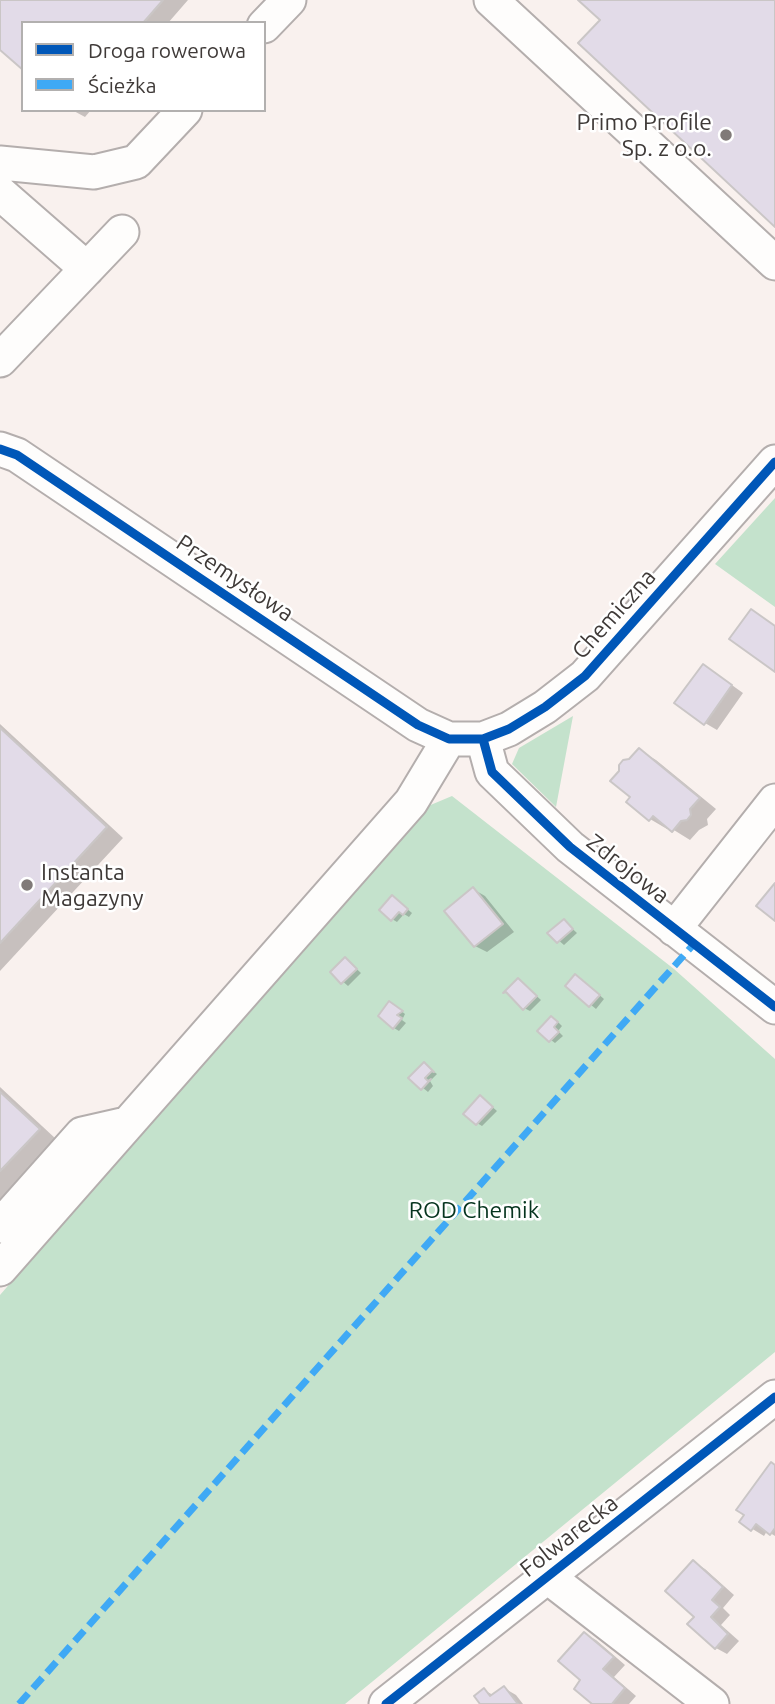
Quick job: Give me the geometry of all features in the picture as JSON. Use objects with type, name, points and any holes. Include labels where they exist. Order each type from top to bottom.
[{"type":"street","points":[[266,24],[289,0]]},
{"type":"street","points":[[498,3],[775,262]]},
{"type":"street","points":[[0,163],[94,172],[136,162],[183,112]]},
{"type":"street","points":[[0,193],[87,269]]},
{"type":"street","points":[[0,360],[122,232]]},
{"type":"street","name":"Przemysłowa","points":[[0,449],[17,455],[418,725],[449,739]]},
{"type":"street","name":"Chemiczna","points":[[449,739],[483,740],[509,729],[545,707],[585,676],[775,462]]},
{"type":"street","points":[[0,1269],[411,802],[449,739]]},
{"type":"street","name":"Zdrojowa","points":[[483,740],[492,772],[570,847],[775,1007]]},
{"type":"street","points":[[674,929],[775,801]]},
{"type":"street","points":[[0,1226],[82,1134],[126,1124]]},
{"type":"street","name":"Folwarecka","points":[[386,1704],[548,1577],[769,1411]]},
{"type":"street","points":[[548,1577],[712,1704]]},
{"type":"green space","points":[[775,498],[775,607],[715,564]]},
{"type":"green space","points":[[573,716],[556,807],[512,764],[519,748]]},
{"type":"green space","name":"ROD Chemik","points":[[452,796],[674,969],[775,1059],[775,1352],[345,1704],[0,1704],[0,1295],[421,809]]},
{"type":"building","points":[[0,0],[163,0],[145,21],[21,21],[21,68],[0,50]]},
{"type":"building","name":"Primo Profile Sp. z o.o.","points":[[578,0],[775,0],[775,227],[578,43],[600,20]]},
{"type":"building","points":[[751,609],[775,626],[775,672],[729,639]]},
{"type":"building","points":[[703,664],[732,685],[704,725],[674,703]]},
{"type":"building","name":"Instanta Magazyny","points":[[0,728],[107,827],[0,943]]},
{"type":"building","points":[[639,748],[700,798],[690,809],[691,815],[687,820],[681,821],[672,832],[653,816],[649,821],[626,802],[630,797],[610,781],[619,771],[623,760],[629,759]]},
{"type":"building","points":[[775,883],[775,921],[756,906]]},
{"type":"building","points":[[473,887],[503,924],[474,947],[444,911]]},
{"type":"building","points":[[392,895],[408,909],[403,915],[399,912],[391,921],[379,910]]},
{"type":"building","points":[[564,919],[573,929],[557,943],[547,933]]},
{"type":"building","points":[[345,957],[357,969],[341,984],[330,972]]},
{"type":"building","points":[[575,974],[600,995],[589,1007],[565,986]]},
{"type":"building","points":[[518,978],[537,996],[523,1010],[506,992],[503,993]]},
{"type":"building","points":[[389,1001],[403,1011],[397,1015],[402,1018],[393,1029],[378,1016]]},
{"type":"building","points":[[551,1016],[558,1022],[554,1027],[559,1032],[549,1042],[537,1031]]},
{"type":"building","points":[[424,1062],[434,1072],[425,1078],[428,1081],[431,1079],[421,1090],[408,1078]]},
{"type":"building","points":[[0,1092],[40,1129],[0,1171]]},
{"type":"building","points":[[480,1095],[493,1107],[476,1125],[463,1114]]},
{"type":"building","points":[[771,1462],[775,1465],[775,1528],[770,1535],[756,1524],[751,1531],[739,1522],[744,1515],[736,1510]]},
{"type":"building","points":[[693,1560],[723,1587],[712,1600],[720,1607],[711,1617],[728,1634],[715,1649],[687,1624],[694,1617],[665,1591]]},
{"type":"building","points":[[584,1632],[614,1657],[603,1669],[625,1688],[612,1704],[592,1704],[574,1689],[580,1680],[558,1661]]},
{"type":"building","points":[[504,1686],[518,1704],[480,1704],[474,1696],[484,1688],[490,1696]]},
{"type":"marked path","points":[[19,1704],[693,945]]},
{"type":"cycle path","points":[[0,449],[17,455],[418,725],[449,739],[483,739],[509,729],[545,707],[585,676],[775,462]]},
{"type":"cycle path","points":[[483,739],[492,772],[570,847],[775,1007]]},
{"type":"cycle path","points":[[386,1704],[775,1397]]},
{"type":"place","name":"Primo Profile Sp. z o.o.","points":[[726,135]]},
{"type":"place","name":"Instanta Magazyny","points":[[27,885]]}]
